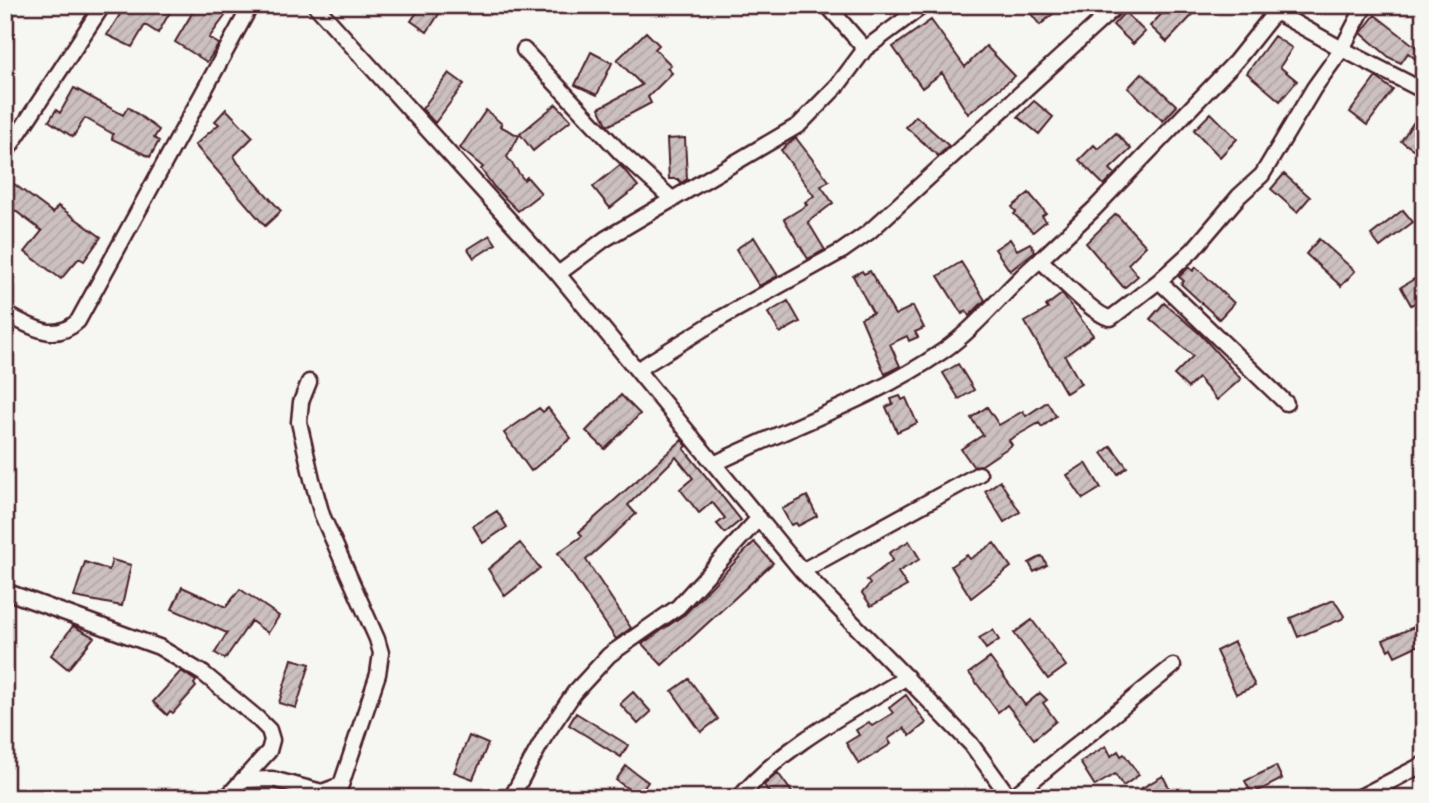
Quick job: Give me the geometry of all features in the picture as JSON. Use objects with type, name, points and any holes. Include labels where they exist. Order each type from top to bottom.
[{"type":"street","points":[[5,154],[103,5]]},
{"type":"street","points":[[5,314],[51,334],[66,332],[78,321],[251,5]]},
{"type":"street","points":[[315,5],[558,274],[802,570],[971,744],[1011,798],[1173,666]]},
{"type":"street","points":[[827,5],[865,49]]},
{"type":"street","points":[[558,274],[605,239],[799,125],[838,85],[865,49],[924,5]]},
{"type":"street","points":[[1040,260],[1060,276],[1088,307],[1106,319],[1111,318],[1159,281],[1193,250],[1239,196],[1262,175],[1314,88],[1342,49],[1365,5]]},
{"type":"street","points":[[715,464],[878,387],[943,351],[985,316],[1022,274],[1094,209],[1236,61],[1269,9],[1424,91]]},
{"type":"street","points":[[637,370],[721,317],[842,251],[869,232],[1112,10]]},
{"type":"street","points":[[524,50],[621,153],[673,200]]},
{"type":"street","points":[[1159,281],[1286,403]]},
{"type":"street","points":[[242,780],[272,779],[322,792],[341,785],[378,674],[381,653],[377,639],[322,514],[303,442],[300,412],[309,382]]},
{"type":"street","points":[[802,570],[979,474]]},
{"type":"street","points":[[511,798],[545,736],[574,693],[609,655],[678,607],[759,518]]},
{"type":"street","points":[[5,591],[159,646],[204,674],[269,730],[272,740],[269,751],[226,798]]},
{"type":"street","points":[[739,798],[762,771],[794,746],[907,677]]},
{"type":"street","points":[[1358,798],[1424,764]]},
{"type":"building","points":[[126,5],[174,5],[158,33],[145,25],[132,47],[107,35]]},
{"type":"building","points":[[197,5],[218,5],[228,12],[209,38],[219,44],[207,62],[175,42]]},
{"type":"building","points":[[422,5],[445,5],[427,32],[411,21]]},
{"type":"building","points":[[1024,5],[1052,5],[1056,11],[1040,25]]},
{"type":"building","points":[[1170,5],[1202,5],[1167,42],[1150,26]]},
{"type":"building","points":[[1125,12],[1145,32],[1133,44],[1113,25]]},
{"type":"building","points":[[1375,15],[1416,47],[1424,38],[1424,66],[1408,53],[1401,63],[1390,58],[1361,33]]},
{"type":"building","points":[[931,20],[965,67],[986,46],[1015,76],[968,114],[942,73],[922,88],[893,47]]},
{"type":"building","points":[[646,32],[659,45],[655,49],[671,65],[667,68],[672,73],[648,97],[651,103],[608,126],[599,108],[642,85],[617,60]]},
{"type":"building","points":[[1274,36],[1292,48],[1280,67],[1297,81],[1280,101],[1247,73]]},
{"type":"building","points":[[591,52],[612,63],[597,95],[575,85]]},
{"type":"building","points":[[449,73],[464,84],[435,123],[422,109]]},
{"type":"building","points":[[1142,73],[1177,106],[1163,121],[1128,88]]},
{"type":"building","points":[[1376,77],[1393,90],[1367,125],[1350,112]]},
{"type":"building","points":[[74,88],[123,115],[128,107],[159,130],[154,138],[159,141],[150,157],[112,139],[113,134],[85,118],[73,137],[49,121],[56,110],[60,113]]},
{"type":"building","points":[[1034,101],[1053,117],[1039,134],[1018,117]]},
{"type":"building","points":[[556,104],[571,120],[533,151],[520,134]]},
{"type":"building","points":[[1424,107],[1424,145],[1419,153],[1401,141]]},
{"type":"building","points":[[226,109],[253,137],[234,156],[281,211],[265,226],[195,145],[219,124],[215,121]]},
{"type":"building","points":[[486,110],[502,124],[500,126],[519,136],[507,157],[524,180],[527,177],[541,193],[518,211],[494,187],[481,169],[483,167],[460,148]]},
{"type":"building","points":[[1211,113],[1237,139],[1220,157],[1194,130]]},
{"type":"building","points":[[916,116],[949,146],[938,156],[906,127]]},
{"type":"building","points":[[1116,133],[1131,149],[1110,169],[1115,174],[1104,185],[1079,160],[1094,145],[1098,149]]},
{"type":"building","points":[[685,138],[687,179],[681,183],[678,179],[669,179],[667,139]]},
{"type":"building","points":[[796,138],[829,181],[821,186],[833,203],[808,222],[825,250],[808,259],[784,219],[807,205],[805,202],[814,196],[781,150]]},
{"type":"building","points":[[620,165],[638,186],[610,208],[593,187]]},
{"type":"building","points":[[1284,174],[1310,197],[1297,212],[1271,189]]},
{"type":"building","points":[[10,181],[53,213],[58,206],[101,237],[84,261],[79,258],[61,279],[25,252],[42,231],[5,203],[5,188]]},
{"type":"building","points":[[1029,193],[1046,213],[1042,216],[1046,221],[1033,232],[1014,214],[1016,212],[1012,207]]},
{"type":"building","points":[[1403,210],[1413,222],[1380,247],[1371,235]]},
{"type":"building","points":[[1116,214],[1146,246],[1128,264],[1138,276],[1124,288],[1086,243]]},
{"type":"building","points":[[490,235],[496,244],[474,258],[468,249]]},
{"type":"building","points":[[754,237],[778,276],[759,286],[736,249]]},
{"type":"building","points":[[1010,239],[1017,250],[1030,243],[1035,251],[1010,271],[995,249]]},
{"type":"building","points":[[1319,239],[1355,271],[1341,286],[1306,254]]},
{"type":"building","points":[[961,262],[985,300],[969,316],[966,311],[962,314],[938,276]]},
{"type":"building","points":[[1189,267],[1193,271],[1196,267],[1234,303],[1219,319],[1181,284],[1184,281],[1179,277]]},
{"type":"building","points":[[862,271],[864,274],[870,271],[895,315],[913,306],[924,328],[915,332],[918,337],[909,341],[907,336],[890,344],[900,366],[885,374],[861,318],[873,313],[853,276]]},
{"type":"building","points":[[1424,273],[1424,297],[1411,305],[1401,287]]},
{"type":"building","points":[[1062,294],[1093,335],[1065,356],[1081,384],[1066,393],[1025,322],[1048,309],[1046,306]]},
{"type":"building","points":[[788,301],[800,322],[780,333],[768,313]]},
{"type":"building","points":[[1164,303],[1200,334],[1241,379],[1217,400],[1198,378],[1188,388],[1174,375],[1193,356],[1150,319]]},
{"type":"building","points":[[958,364],[974,390],[959,399],[943,373]]},
{"type":"building","points":[[621,395],[640,414],[605,449],[586,431]]},
{"type":"building","points":[[900,396],[902,400],[906,398],[917,423],[897,432],[886,407],[893,404],[891,399]]},
{"type":"building","points":[[1047,402],[1056,416],[1042,427],[1039,423],[1009,440],[1012,445],[982,465],[973,466],[961,449],[983,435],[971,418],[987,407],[999,425],[1023,411],[1026,416]]},
{"type":"building","points":[[539,408],[543,412],[548,408],[571,438],[531,471],[504,433]]},
{"type":"building","points":[[682,440],[687,446],[684,449],[741,520],[725,533],[717,524],[725,518],[712,502],[699,513],[680,489],[693,478],[676,457],[628,505],[636,514],[586,560],[631,628],[616,639],[558,553],[582,536],[579,532]]},
{"type":"building","points":[[1111,446],[1127,467],[1118,474],[1102,453]]},
{"type":"building","points":[[1086,463],[1101,488],[1083,499],[1067,475]]},
{"type":"building","points":[[1000,481],[1020,512],[1004,522],[985,491]]},
{"type":"building","points":[[807,496],[817,516],[798,526],[796,523],[791,525],[782,509]]},
{"type":"building","points":[[497,511],[507,527],[483,543],[473,526]]},
{"type":"building","points":[[909,541],[920,559],[898,572],[907,586],[871,606],[862,593],[870,584],[867,580],[893,560],[889,553]]},
{"type":"building","points":[[754,542],[773,563],[662,665],[642,644],[685,614]]},
{"type":"building","points":[[520,543],[540,568],[505,596],[488,569]]},
{"type":"building","points":[[994,543],[1011,567],[971,598],[951,566],[967,555],[970,559]]},
{"type":"building","points":[[1042,556],[1047,565],[1034,572],[1029,563]]},
{"type":"building","points":[[112,560],[131,565],[122,606],[74,597],[85,562],[109,570]]},
{"type":"building","points":[[182,587],[226,607],[240,589],[279,616],[268,633],[251,621],[225,659],[215,653],[227,633],[172,609]]},
{"type":"building","points":[[1334,600],[1344,616],[1342,619],[1298,637],[1290,618]]},
{"type":"building","points":[[1032,620],[1066,666],[1048,679],[1014,633]]},
{"type":"building","points":[[73,626],[94,637],[68,669],[51,655]]},
{"type":"building","points":[[1414,627],[1421,644],[1395,656],[1391,648],[1388,650],[1383,640]]},
{"type":"building","points":[[993,630],[999,640],[986,649],[979,638]]},
{"type":"building","points":[[1234,642],[1255,686],[1236,694],[1216,651]]},
{"type":"building","points":[[990,658],[1025,705],[1040,693],[1047,700],[1043,703],[1056,721],[1034,739],[1007,705],[998,712],[969,673]]},
{"type":"building","points":[[292,659],[310,664],[296,708],[279,703]]},
{"type":"building","points":[[181,671],[196,681],[196,687],[173,713],[170,711],[167,715],[153,702]]},
{"type":"building","points":[[689,679],[718,719],[701,732],[672,691]]},
{"type":"building","points":[[633,692],[651,712],[638,724],[620,704]]},
{"type":"building","points":[[906,695],[926,723],[910,736],[904,728],[888,739],[891,744],[859,764],[846,743],[859,735],[856,730],[869,722],[872,726],[893,713],[889,708]]},
{"type":"building","points":[[576,713],[628,745],[621,757],[569,725]]},
{"type":"building","points":[[469,736],[488,744],[473,779],[454,772]]},
{"type":"building","points":[[1106,746],[1111,756],[1118,751],[1121,756],[1124,754],[1139,775],[1123,786],[1115,774],[1095,786],[1080,762]]},
{"type":"building","points":[[626,766],[648,782],[638,796],[616,780]]},
{"type":"building","points":[[1276,766],[1282,779],[1252,794],[1245,781]]},
{"type":"building","points":[[778,773],[796,798],[773,798],[764,785]]},
{"type":"building","points":[[1163,776],[1171,792],[1161,798],[1147,798],[1142,788]]}]
